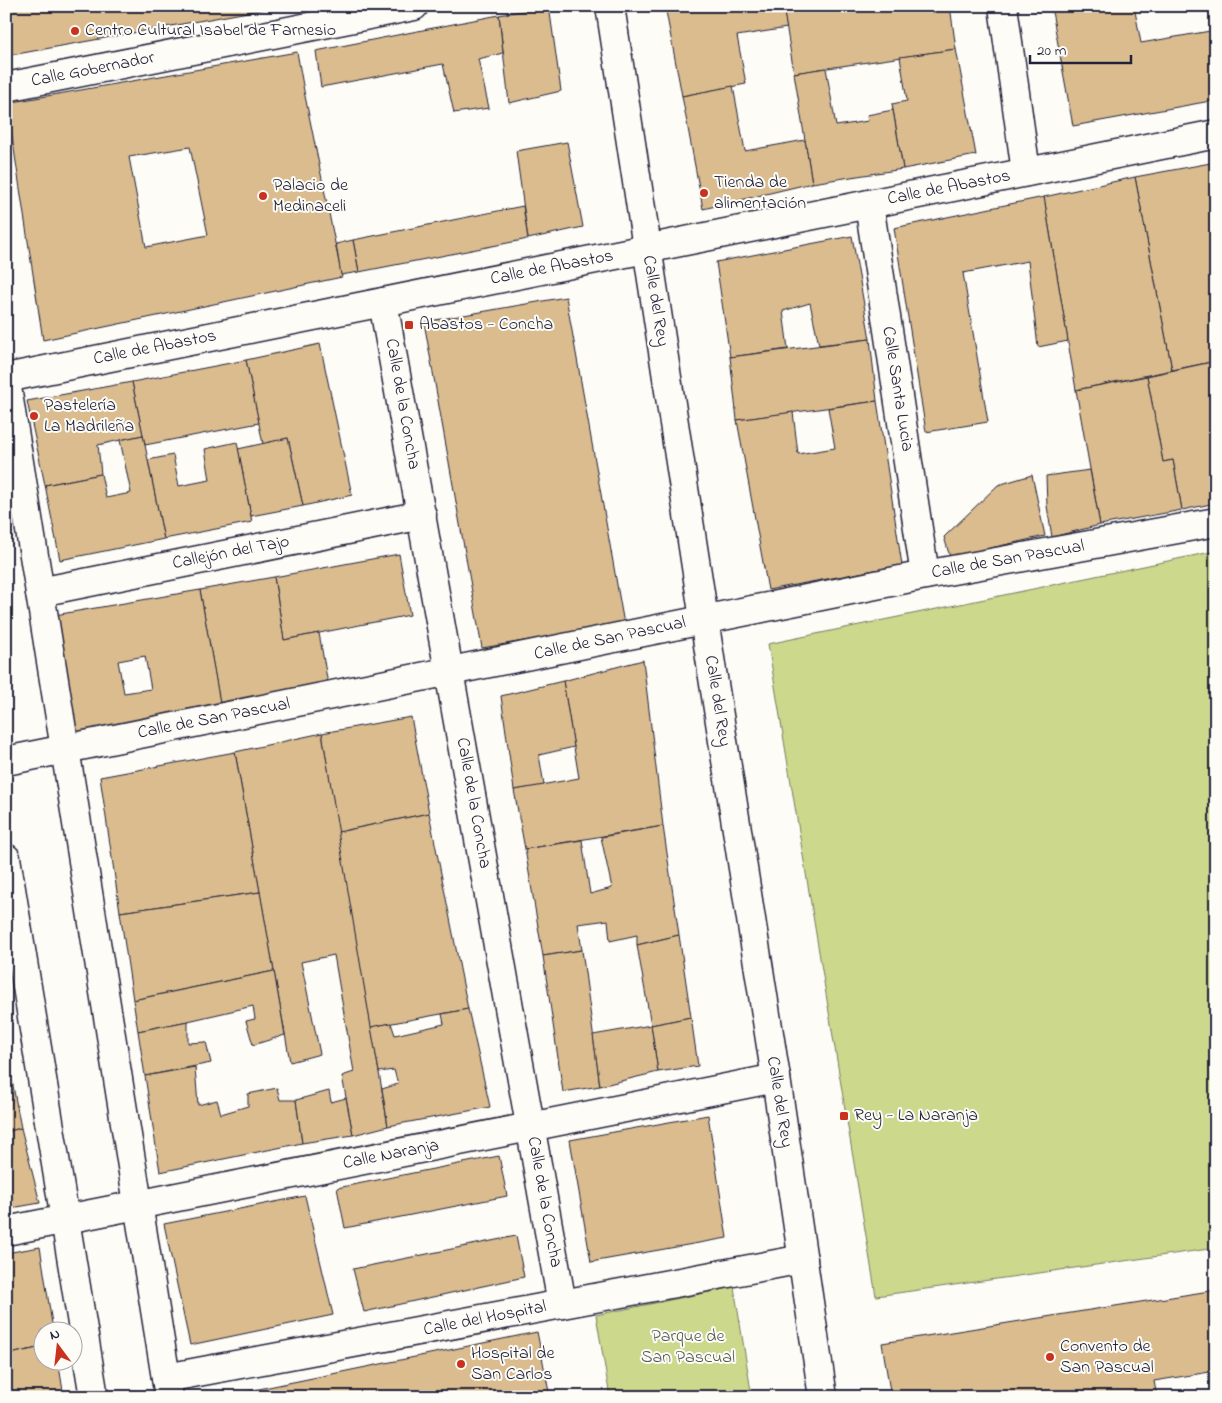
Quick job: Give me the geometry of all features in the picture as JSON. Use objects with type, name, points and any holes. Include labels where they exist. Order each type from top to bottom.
[{"type":"street","name":"Calle Gobernador","points":[[6,86],[414,6]]},
{"type":"street","name":"Calle del Rey","points":[[610,6],[646,249],[776,1078],[823,1397]]},
{"type":"street","points":[[1003,6],[1026,172]]},
{"type":"street","name":"Calle de Abastos","points":[[6,380],[1216,134]]},
{"type":"street","name":"Calle Santa Lucia","points":[[869,204],[925,575]]},
{"type":"street","name":"Calle de la Concha","points":[[384,302],[562,1304]]},
{"type":"street","points":[[6,380],[167,1388]]},
{"type":"street","name":"Callejón del Tajo","points":[[40,592],[422,515]]},
{"type":"street","name":"Calle de San Pascual","points":[[6,761],[925,575],[1216,522]]},
{"type":"street","points":[[6,858],[94,1397]]},
{"type":"street","name":"Calle Naranja","points":[[6,1231],[776,1078]]},
{"type":"street","name":"Calle del Hospital","points":[[167,1388],[562,1304],[803,1259]]},
{"type":"green space","points":[[1216,551],[1216,1248],[876,1296],[768,644]]},
{"type":"green space","name":"Parque de San Pascual","points":[[734,1287],[752,1397],[610,1397],[596,1315]]},
{"type":"building","name":"Centro Cultural Isabel de Farnesio","points":[[6,6],[281,6],[6,56]]},
{"type":"building","points":[[549,6],[561,91],[509,103],[499,15]]},
{"type":"building","points":[[665,6],[783,6],[787,28],[737,36],[746,84],[682,96]]},
{"type":"building","points":[[783,6],[950,6],[956,49],[794,73]]},
{"type":"building","points":[[1051,6],[1134,6],[1141,43],[1216,30],[1216,100],[1073,126]]},
{"type":"building","points":[[499,15],[503,53],[478,59],[489,108],[454,113],[443,64],[321,87],[316,51]]},
{"type":"building","points":[[956,49],[976,155],[903,169],[892,104],[907,101],[900,57]]},
{"type":"building","name":"Palacio de Medinaceli","points":[[297,52],[342,277],[43,340],[7,103]],"holes":[[[190,147],[208,235],[146,247],[129,157]]]},
{"type":"building","points":[[826,68],[836,126],[868,121],[867,115],[893,110],[903,169],[812,183],[794,73]]},
{"type":"building","points":[[733,86],[745,151],[805,140],[812,183],[703,209],[682,96]]},
{"type":"building","points":[[567,142],[583,227],[528,239],[516,151]]},
{"type":"building","points":[[1216,162],[1216,361],[1172,370],[1135,177]]},
{"type":"building","points":[[1135,177],[1172,370],[1076,390],[1044,197]]},
{"type":"building","points":[[1044,197],[1068,341],[1038,347],[1028,261],[963,273],[988,422],[926,432],[894,228]]},
{"type":"building","points":[[523,206],[528,239],[359,272],[353,240]]},
{"type":"building","points":[[852,236],[870,339],[819,345],[810,303],[783,311],[788,349],[730,357],[716,262]]},
{"type":"building","points":[[353,240],[359,272],[341,275],[336,244]]},
{"type":"building","points":[[566,297],[624,624],[482,648],[424,322]]},
{"type":"building","points":[[870,339],[877,401],[737,420],[730,357]]},
{"type":"building","points":[[320,344],[352,495],[303,506],[288,438],[263,444],[246,360]]},
{"type":"building","points":[[246,360],[259,423],[145,445],[132,382]]},
{"type":"building","points":[[1216,361],[1216,503],[1182,510],[1173,460],[1163,462],[1147,376]]},
{"type":"building","points":[[1147,376],[1163,462],[1173,460],[1182,510],[1100,525],[1076,390]]},
{"type":"building","points":[[132,382],[143,435],[98,445],[101,474],[45,485],[27,401]]},
{"type":"building","points":[[877,401],[902,565],[768,590],[737,420],[793,412],[798,454],[835,448],[828,408]]},
{"type":"building","points":[[143,435],[164,539],[60,560],[45,485],[101,474],[106,498],[131,493],[120,440]]},
{"type":"building","points":[[288,438],[303,506],[251,516],[238,449]]},
{"type":"building","points":[[237,442],[252,522],[164,539],[148,460],[173,455],[179,486],[210,480],[205,449]]},
{"type":"building","points":[[1090,470],[1100,525],[1052,537],[1047,506],[1046,476]]},
{"type":"building","points":[[1032,475],[1045,536],[950,557],[944,537],[998,485]]},
{"type":"building","points":[[399,554],[410,615],[284,640],[274,577]]},
{"type":"building","points":[[274,577],[284,640],[319,633],[329,690],[220,704],[200,590]]},
{"type":"building","points":[[200,590],[222,714],[77,739],[55,615]],"holes":[[[145,656],[151,689],[124,693],[118,661]]]},
{"type":"building","points":[[643,660],[663,826],[525,849],[514,790],[579,778],[563,681]]},
{"type":"building","points":[[563,681],[574,747],[539,755],[544,785],[514,790],[501,696]]},
{"type":"building","points":[[411,717],[429,813],[338,832],[322,733]]},
{"type":"building","points":[[322,733],[388,1126],[353,1135],[342,1076],[354,1072],[334,955],[301,962],[320,1054],[290,1062],[235,752]]},
{"type":"building","points":[[235,752],[260,892],[120,912],[100,777]]},
{"type":"building","points":[[429,813],[468,1009],[371,1027],[338,832]]},
{"type":"building","points":[[663,826],[679,935],[637,945],[637,935],[610,941],[608,920],[578,924],[582,950],[543,956],[525,849],[582,840],[590,894],[612,888],[601,837]]},
{"type":"building","points":[[260,892],[274,971],[133,1000],[120,912]]},
{"type":"building","points":[[679,935],[691,1017],[651,1025],[637,945]]},
{"type":"building","points":[[582,950],[600,1086],[563,1092],[543,956]]},
{"type":"building","points":[[274,971],[285,1035],[253,1045],[246,1021],[255,1019],[253,1006],[138,1031],[133,1000]]},
{"type":"building","points":[[468,1009],[490,1107],[388,1126],[382,1089],[398,1084],[394,1070],[379,1072],[371,1027],[391,1023],[395,1035],[444,1024],[442,1014]]},
{"type":"building","points":[[691,1017],[698,1066],[658,1072],[651,1025]]},
{"type":"building","points":[[188,1021],[188,1043],[206,1042],[211,1063],[145,1076],[138,1031]]},
{"type":"building","points":[[651,1025],[658,1072],[600,1086],[593,1035]]},
{"type":"building","points":[[6,1055],[21,1128],[6,1132]]},
{"type":"building","points":[[195,1067],[198,1105],[217,1100],[221,1114],[248,1106],[248,1094],[277,1088],[280,1100],[296,1100],[302,1143],[160,1172],[145,1076]]},
{"type":"building","points":[[329,1091],[331,1102],[346,1098],[353,1135],[302,1143],[296,1100]]},
{"type":"building","points":[[708,1115],[727,1238],[591,1262],[570,1140]]},
{"type":"building","points":[[21,1128],[40,1203],[6,1209],[6,1132]]},
{"type":"building","points":[[499,1156],[507,1196],[345,1228],[337,1188]]},
{"type":"building","points":[[305,1196],[333,1315],[190,1345],[164,1224]]},
{"type":"building","points":[[516,1236],[524,1277],[364,1312],[353,1269]]},
{"type":"building","points":[[40,1247],[51,1320],[32,1320],[32,1349],[6,1355],[6,1253]]},
{"type":"building","name":"Convento de San Pascual","points":[[1216,1290],[1216,1371],[1154,1381],[1157,1397],[891,1397],[882,1343]]},
{"type":"building","name":"Hospital de San Carlos","points":[[537,1332],[550,1397],[220,1397]]},
{"type":"building","points":[[32,1349],[32,1370],[60,1370],[64,1397],[6,1397],[6,1355]]},
{"type":"place","name":"Centro Cultural Isabel de Farnesio","points":[[75,31]]},
{"type":"place","name":"Tienda de alimentación","points":[[704,193]]},
{"type":"place","name":"Palacio de Medinaceli","points":[[263,196]]},
{"type":"place","name":"Abastos - Concha","points":[[409,325]]},
{"type":"place","name":"Pastelería La Madrileña","points":[[34,416]]},
{"type":"place","name":"Rey - La Naranja","points":[[844,1116]]},
{"type":"place","name":"Convento de San Pascual","points":[[1050,1357]]},
{"type":"place","name":"Hospital de San Carlos","points":[[461,1364]]}]
